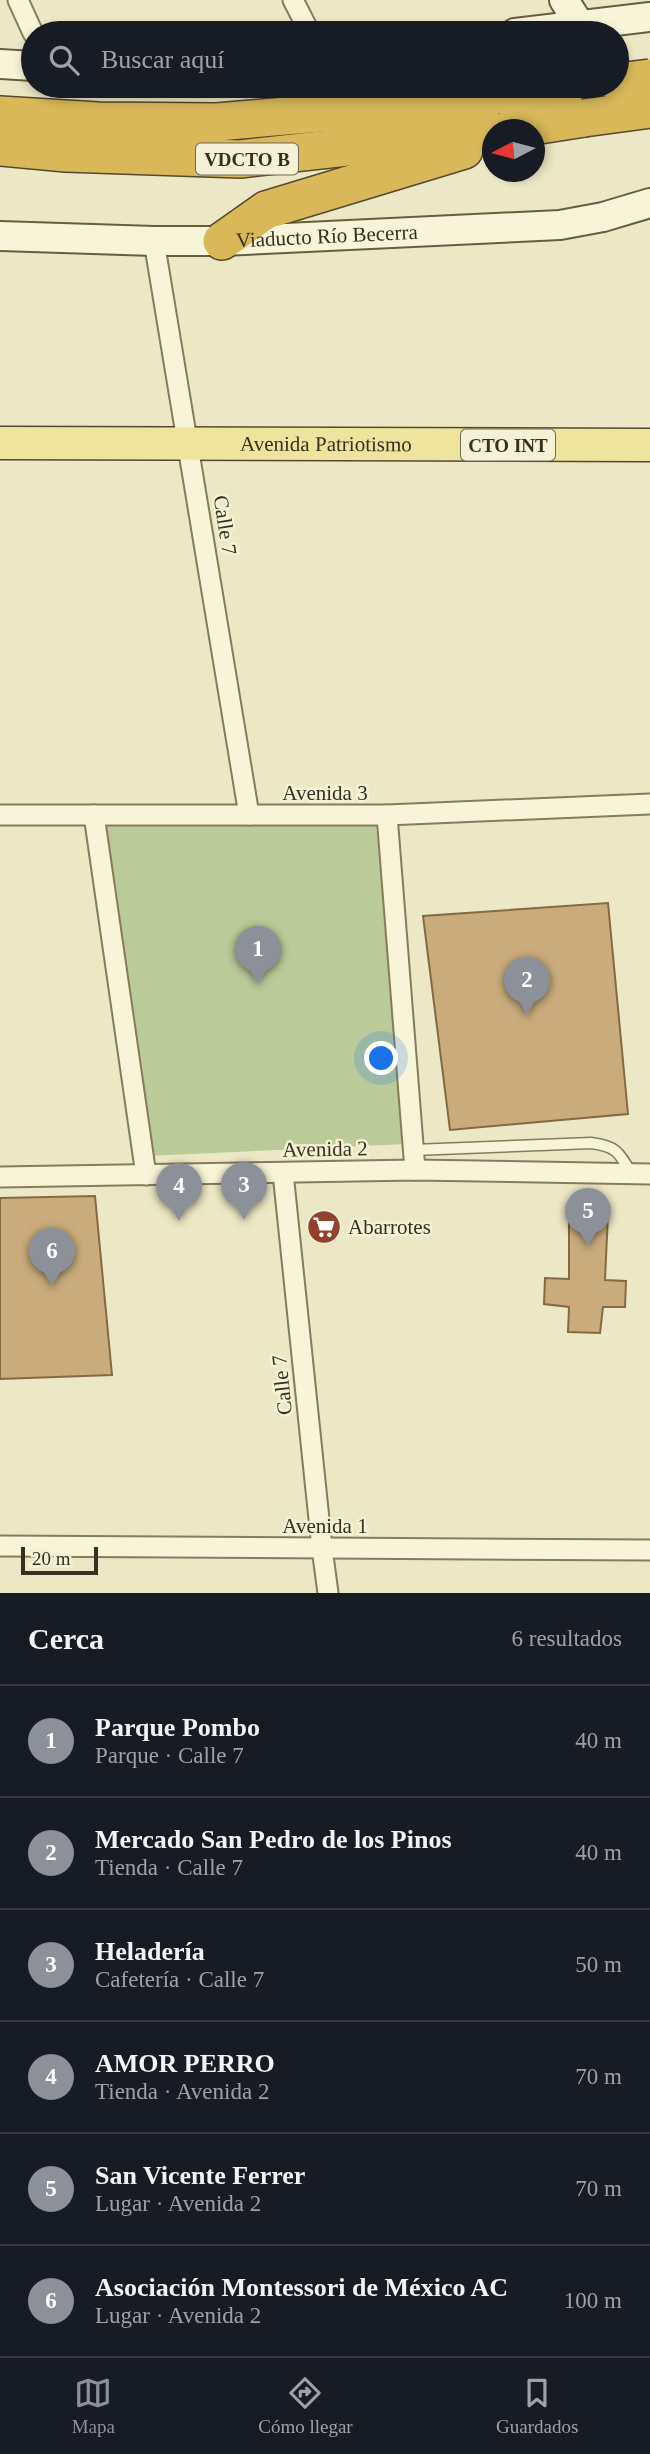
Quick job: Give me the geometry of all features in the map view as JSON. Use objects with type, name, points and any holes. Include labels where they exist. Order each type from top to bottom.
[{"type":"highway","points":[[629,79],[650,78]]},
{"type":"highway","name":"VDCTO B","points":[[0,115],[98,121],[218,122],[564,98]]},
{"type":"highway","name":"VDCTO B","points":[[531,119],[576,98]]},
{"type":"highway","name":"VDCTO B","points":[[584,98],[650,109]]},
{"type":"highway","name":"VDCTO B","points":[[0,147],[66,153],[240,159],[482,132]]},
{"type":"highway","points":[[222,241],[266,210],[455,154],[482,142]]},
{"type":"main road","points":[[564,0],[578,21]]},
{"type":"main road","points":[[628,21],[650,17]]},
{"type":"main road","points":[[0,64],[21,65]]},
{"type":"main road","points":[[629,95],[650,123]]},
{"type":"main road","name":"Viaducto Río Becerra","points":[[0,236],[154,242],[222,241],[559,225],[603,217],[650,203]]},
{"type":"main road","name":"Avenida Patriotismo","points":[[0,443],[650,445]]},
{"type":"street","points":[[18,0],[28,21]]},
{"type":"street","points":[[293,0],[304,21]]},
{"type":"street","name":"Calle 7","points":[[154,242],[249,815]]},
{"type":"street","name":"Avenida 3","points":[[0,815],[387,816],[650,804]]},
{"type":"street","points":[[94,815],[146,1175]]},
{"type":"street","points":[[387,816],[415,1170]]},
{"type":"street","name":"Avenida 2","points":[[0,1177],[415,1170],[641,1174]]},
{"type":"street","name":"Calle 7","points":[[283,1173],[328,1593]]},
{"type":"street","name":"Avenida 1","points":[[0,1546],[650,1550]]},
{"type":"lane","points":[[413,1150],[591,1143],[607,1145],[620,1152],[641,1174]]},
{"type":"green space","points":[[104,824],[376,824],[406,1144],[149,1156]]},
{"type":"building","points":[[608,903],[628,1114],[450,1130],[423,916]]},
{"type":"building","points":[[95,1196],[112,1375],[0,1379],[0,1198]]},
{"type":"building","points":[[569,1214],[608,1215],[605,1280],[626,1281],[625,1307],[603,1307],[600,1333],[568,1332],[569,1307],[544,1304],[545,1278],[569,1279]]},
{"type":"place","name":"Parque Pombo","points":[[258,984]]},
{"type":"place","name":"Mercado San Pedro de los Pinos","points":[[527,1015]]},
{"type":"place","name":"Heladería","points":[[244,1220]]},
{"type":"place","name":"AMOR PERRO","points":[[179,1221]]},
{"type":"place","name":"Abarrotes","points":[[324,1227]]},
{"type":"place","name":"San Vicente Ferrer","points":[[588,1246]]},
{"type":"place","name":"Asociación Montessori de México AC","points":[[52,1286]]}]
